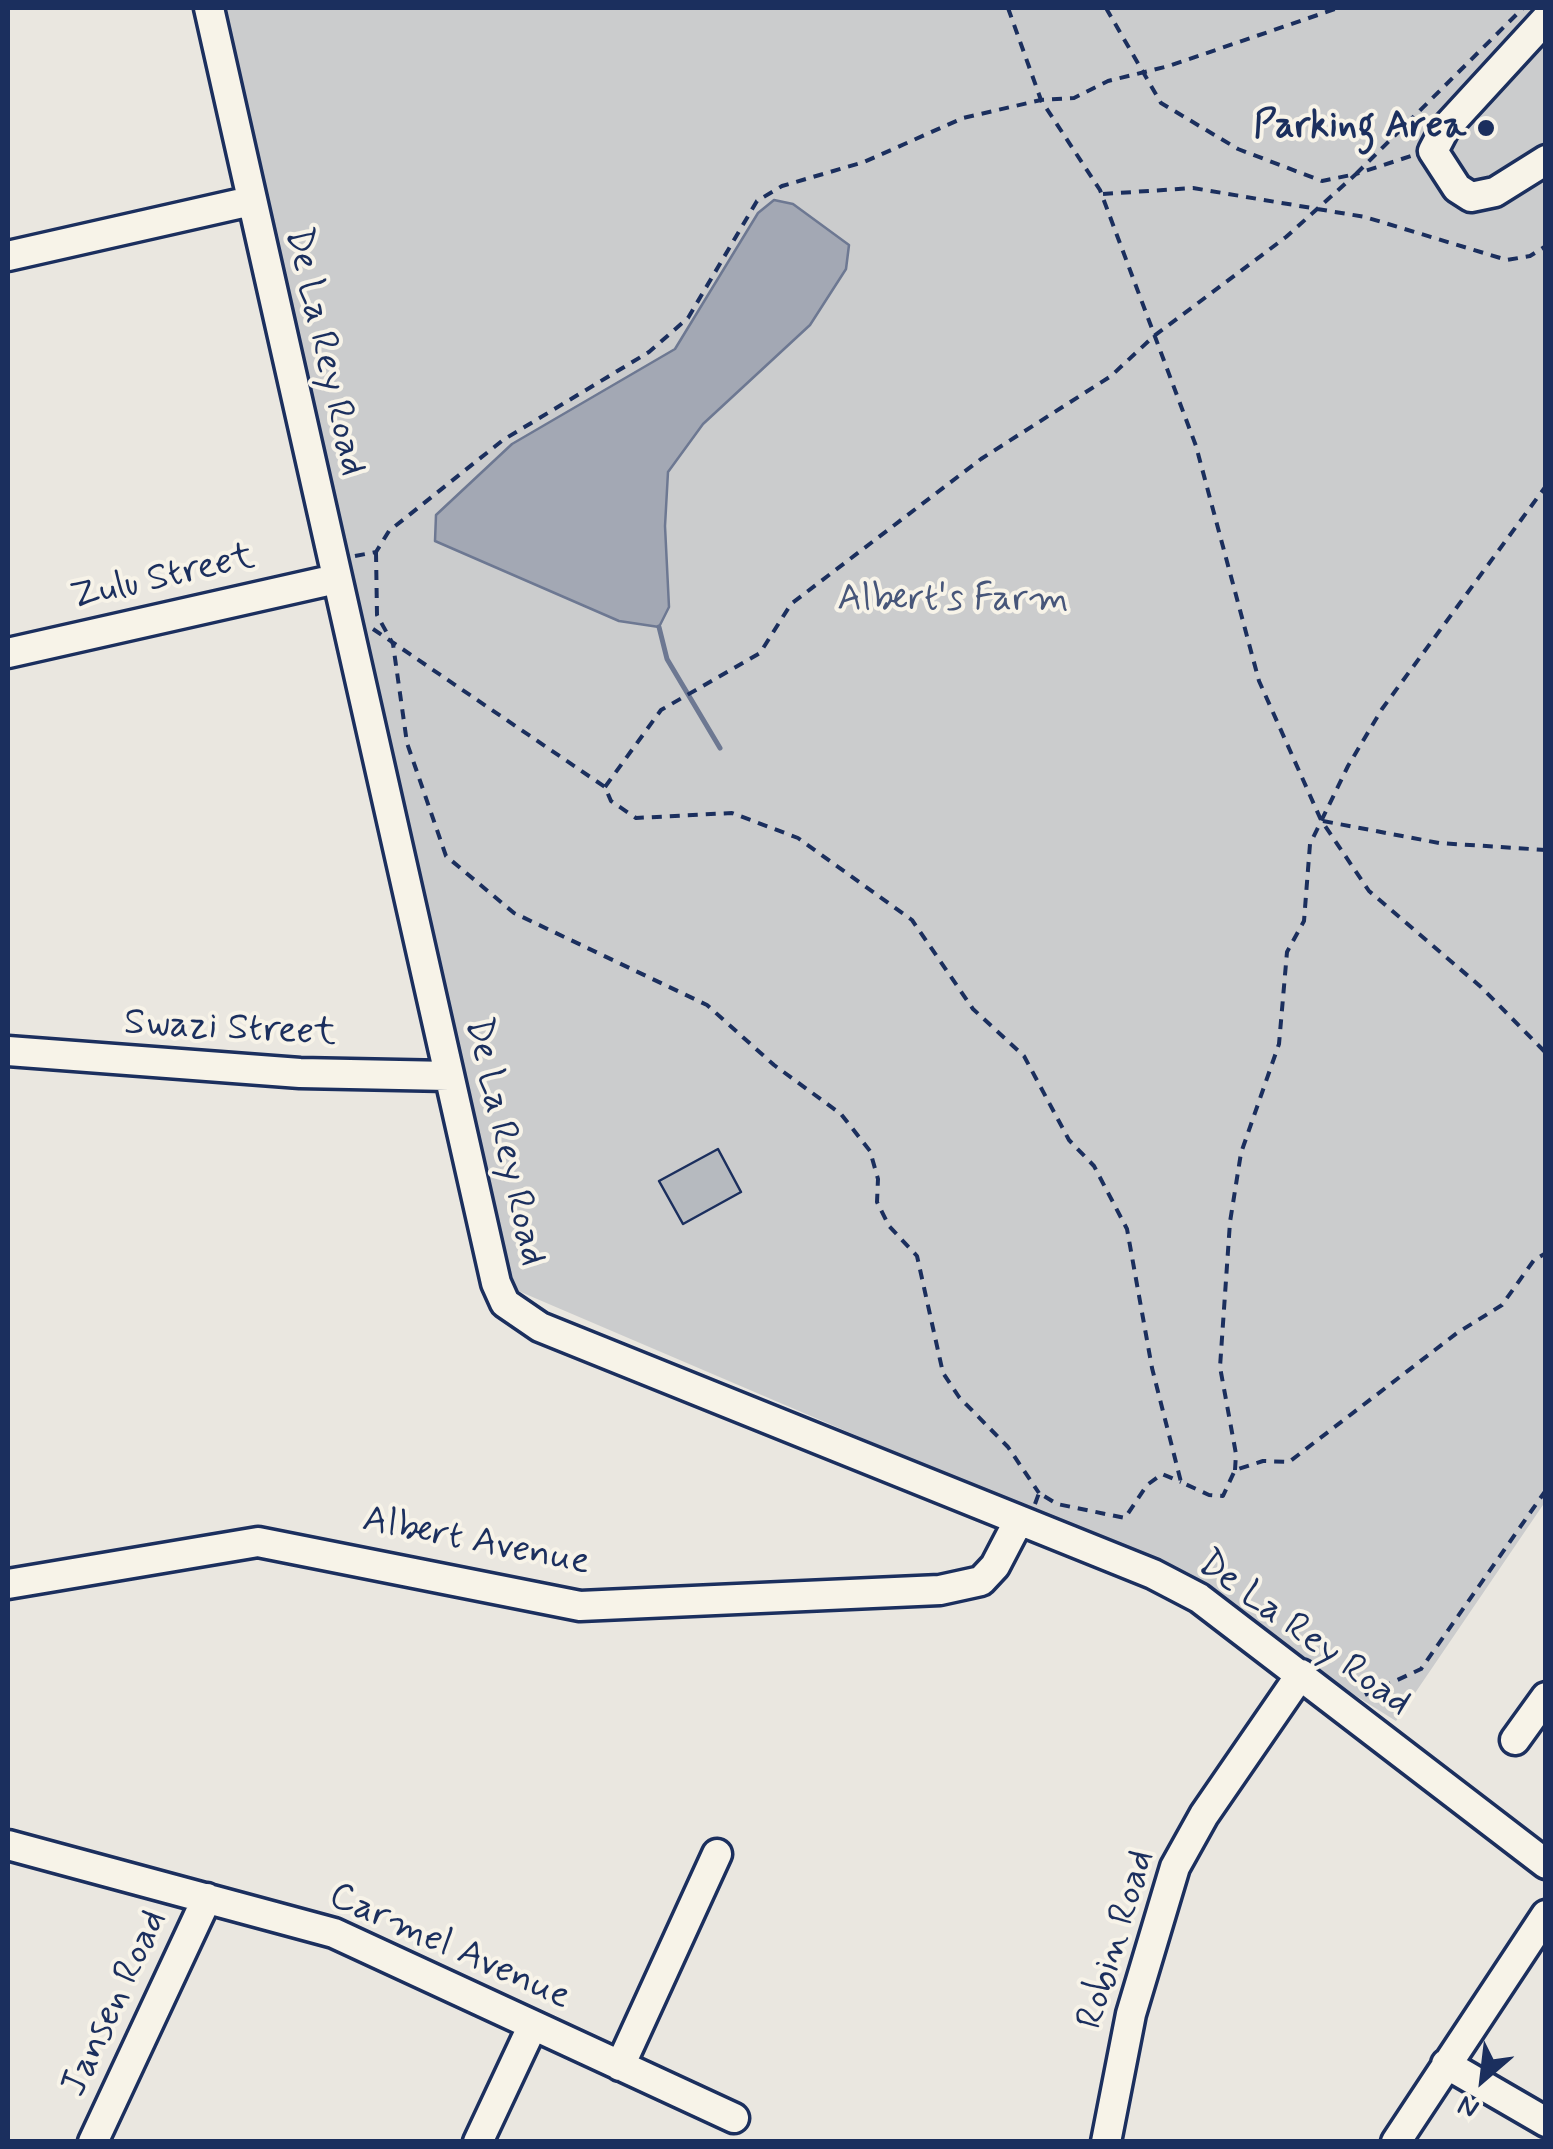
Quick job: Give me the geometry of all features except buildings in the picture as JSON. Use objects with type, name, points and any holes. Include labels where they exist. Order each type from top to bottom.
[{"type":"street","name":"De La Rey Road","points":[[209,8],[496,1283],[514,1313],[1200,1598],[1546,1864]]},
{"type":"street","points":[[1546,19],[1444,130],[1434,148],[1440,168],[1457,188],[1471,196],[1495,192],[1546,160]]},
{"type":"street","points":[[8,256],[251,201]]},
{"type":"street","name":"Zulu Street","points":[[8,653],[338,591]]},
{"type":"street","name":"Swazi Street","points":[[8,1052],[300,1073],[449,1076]]},
{"type":"street","name":"Albert Avenue","points":[[8,1584],[258,1542],[580,1606],[940,1590],[980,1580],[995,1566],[1019,1520]]},
{"type":"street","name":"Robin Road","points":[[1106,2142],[1131,2014],[1175,1867],[1204,1814],[1301,1674]]},
{"type":"street","points":[[1516,1740],[1546,1698]]},
{"type":"street","name":"Carmel Avenue","points":[[8,1845],[304,1923],[368,1946],[532,2027],[734,2118]]},
{"type":"street","points":[[620,2066],[717,1854]]},
{"type":"street","name":"Jansen Road","points":[[93,2142],[208,1898]]},
{"type":"street","points":[[1396,2142],[1546,1914]]},
{"type":"street","points":[[478,2142],[532,2027]]},
{"type":"street","points":[[1446,2064],[1546,2122]]},
{"type":"path","points":[[1008,8],[1041,100],[1102,194],[1196,446],[1259,681],[1321,820],[1370,891],[1481,988],[1546,1053]]},
{"type":"path","points":[[1106,8],[1161,103],[1238,149],[1322,181],[1434,148]]},
{"type":"path","points":[[1338,8],[1169,66],[1142,70],[1074,98],[1041,100],[963,118],[864,162],[782,186],[758,201],[688,318],[649,352],[503,440],[388,532],[376,552],[377,615],[393,644],[408,743],[446,856],[514,913],[707,1005],[774,1065],[841,1114],[870,1151],[878,1178],[877,1202],[889,1226],[917,1256],[943,1373],[972,1412],[1008,1446],[1040,1493],[1057,1504],[1125,1518],[1147,1485],[1162,1474],[1209,1496],[1223,1496],[1235,1470],[1236,1454],[1220,1367],[1230,1222],[1241,1153],[1278,1044],[1287,952],[1304,921],[1310,844],[1382,709],[1546,486]]},
{"type":"path","points":[[605,787],[662,710],[760,654],[791,604],[981,459],[1111,376],[1154,336],[1317,209],[1522,8]]},
{"type":"path","points":[[1102,194],[1194,188],[1410,229],[1507,260],[1530,256],[1546,246]]},
{"type":"path","points":[[376,552],[354,556],[338,591],[393,644],[605,787],[611,801],[636,818],[732,813],[798,838],[912,920],[973,1009],[1024,1056],[1069,1140],[1094,1166],[1127,1229],[1152,1368],[1181,1482]]},
{"type":"path","points":[[1321,820],[1439,843],[1546,850]]},
{"type":"path","points":[[1235,1470],[1263,1461],[1290,1462],[1457,1333],[1502,1305],[1534,1260],[1546,1254]]},
{"type":"path","points":[[1350,1712],[1364,1695],[1421,1669],[1546,1490]]},
{"type":"path","points":[[1019,1520],[1032,1511],[1040,1493]]},
{"type":"green space","name":"Albert's Farm","points":[[216,8],[1545,8],[1545,1502],[1396,1721],[1292,1656],[1192,1579],[502,1284]]},
{"type":"shaded area","points":[[774,200],[793,204],[849,245],[846,269],[810,325],[703,424],[668,472],[665,526],[669,607],[659,627],[619,621],[435,541],[436,515],[512,444],[675,349],[758,213]]},
{"type":"waterway","points":[[659,627],[667,659],[720,748]]},
{"type":"place","name":"Parking Area","points":[[1486,128]]}]
